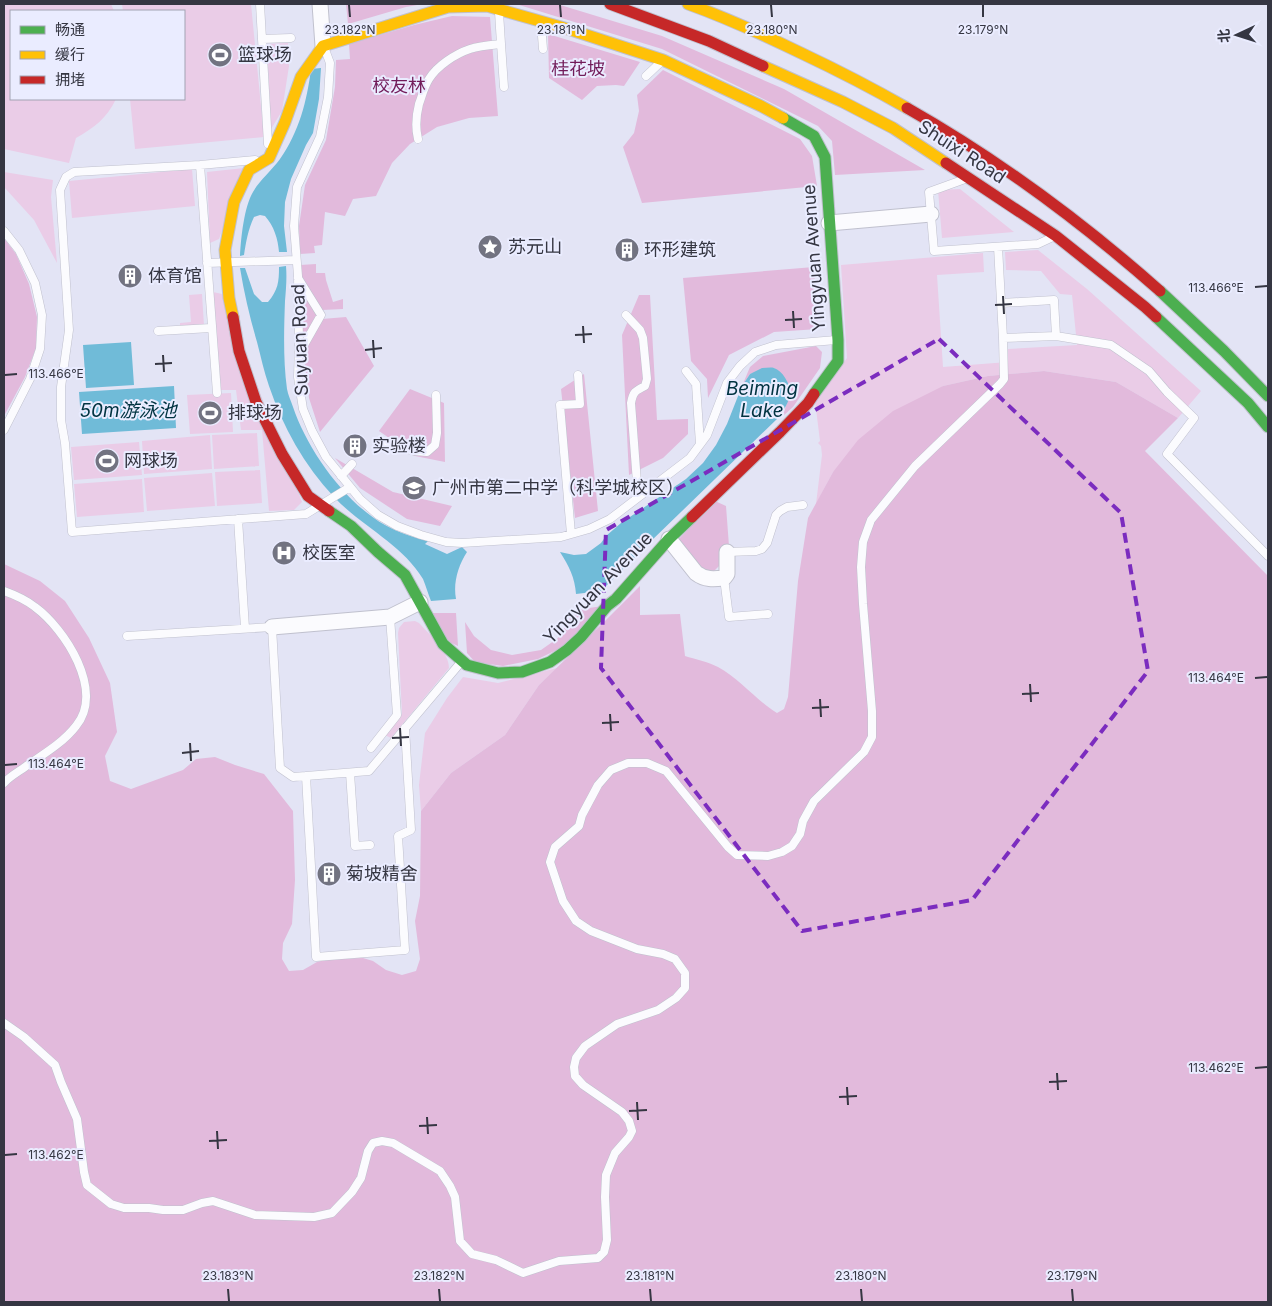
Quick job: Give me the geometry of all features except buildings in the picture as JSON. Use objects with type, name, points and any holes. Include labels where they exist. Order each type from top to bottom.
[{"type":"street","points":[[269,158],[286,122],[301,77],[323,46],[320,4]]},
{"type":"street","name":"Shuixi Road","points":[[610,4],[677,28],[714,29],[820,62],[932,123],[1002,167],[1042,195],[1107,246],[1159,289],[1266,387]]},
{"type":"street","name":"Shuixi Road","points":[[688,4],[714,29],[893,128],[1056,236],[1145,307],[1248,403],[1268,428]]},
{"type":"street","points":[[714,29],[725,4]]},
{"type":"street","name":"Yingyuan Avenue","points":[[269,158],[249,170],[234,202],[225,250],[229,298],[239,351],[256,402],[282,454],[308,496],[351,526],[405,575],[443,644],[467,665],[498,673],[522,672],[550,662],[567,650],[581,637],[607,606],[616,599],[669,539],[808,403],[838,361],[824,157],[814,136],[761,106],[664,60],[568,29],[487,6],[448,7],[323,46]]},
{"type":"street","points":[[829,223],[931,214]]},
{"type":"street","points":[[1248,403],[1266,387]]},
{"type":"street","points":[[669,539],[696,573],[700,577],[707,579],[724,578],[727,574],[727,552]]},
{"type":"street","points":[[272,627],[390,617],[420,602]]},
{"type":"lane","points":[[260,4],[269,158],[200,165],[74,172],[66,177],[60,190],[69,330],[61,387],[62,420],[72,532],[306,514],[350,487]]},
{"type":"lane","points":[[499,10],[504,87]]},
{"type":"lane","points":[[541,21],[543,48]]},
{"type":"lane","points":[[262,39],[291,38]]},
{"type":"lane","points":[[418,139],[415,129],[417,114],[422,94],[430,78],[442,65],[470,49],[501,44]]},
{"type":"lane","name":"Suyuan Road","points":[[323,46],[330,63],[328,97],[320,137],[297,188],[294,226],[298,276],[298,377],[303,409],[312,432],[326,457],[360,500],[378,515],[398,526],[446,542],[462,543],[561,537],[589,529],[610,518],[690,458],[707,435],[727,382],[755,352],[776,345],[838,340]]},
{"type":"lane","points":[[646,76],[664,60]]},
{"type":"lane","points":[[200,165],[217,394]]},
{"type":"lane","points":[[970,178],[929,192],[934,251],[1038,244],[1056,236]]},
{"type":"lane","points":[[4,231],[19,250],[35,283],[42,315],[40,349],[30,379],[4,430]]},
{"type":"lane","points":[[4,1022],[55,1065],[77,1119],[87,1185],[111,1204],[124,1208],[183,1210],[213,1201],[255,1215],[314,1217],[332,1212],[352,1192],[361,1178],[368,1151],[374,1142],[393,1142],[440,1172],[450,1186],[455,1197],[460,1240],[472,1254],[496,1260],[523,1273],[560,1261],[598,1258],[604,1252],[607,1240],[606,1175],[615,1153],[632,1131],[629,1121],[622,1112],[584,1085],[576,1076],[574,1067],[576,1058],[585,1046],[616,1024],[658,1010],[676,998],[685,988],[685,972],[675,959],[663,954],[637,949],[591,931],[576,921],[563,902],[550,862],[555,847],[579,826],[582,815],[595,791],[611,770],[628,763],[648,763],[666,771],[728,847],[738,855],[768,856],[782,852],[792,846],[800,834],[803,821],[814,801],[864,752],[872,737],[872,711],[861,567],[863,542],[871,520],[915,466],[1004,379],[998,247]]},
{"type":"lane","points":[[207,263],[296,260]]},
{"type":"lane","points":[[298,276],[321,315],[299,354]]},
{"type":"lane","points":[[1001,303],[1054,300],[1056,336]]},
{"type":"lane","points":[[626,314],[640,330],[643,338],[647,379],[645,386],[636,391],[632,396],[631,403],[638,496]]},
{"type":"lane","points":[[158,331],[212,328]]},
{"type":"lane","points":[[1003,338],[1056,336],[1111,345],[1149,371],[1167,392],[1194,418],[1167,454],[1267,552]]},
{"type":"lane","points":[[686,371],[696,384],[700,444]]},
{"type":"lane","points":[[571,534],[560,404],[580,404],[578,375]]},
{"type":"lane","points":[[379,442],[427,452],[435,445],[437,433],[436,395]]},
{"type":"lane","points":[[341,476],[352,464]]},
{"type":"lane","points":[[727,552],[762,549],[767,543],[776,515],[786,507],[803,505]]},
{"type":"lane","points":[[238,519],[245,628]]},
{"type":"lane","points":[[724,578],[729,616],[768,614]]},
{"type":"lane","points":[[4,591],[21,598],[35,607],[53,623],[74,654],[83,674],[86,704],[78,724],[72,732],[4,784]]},
{"type":"lane","points":[[371,748],[397,715],[390,617]]},
{"type":"lane","points":[[127,636],[272,627],[280,768],[293,777],[369,771],[462,661]]},
{"type":"lane","points":[[306,776],[316,957],[405,950],[395,844],[398,836],[411,830],[405,728]]},
{"type":"lane","points":[[350,773],[355,846],[370,845]]},
{"type":"highlighted area","points":[[939,339],[1121,513],[1148,671],[972,900],[802,931],[601,668],[606,530]]},
{"type":"shaded area","points":[[4,4],[111,4],[114,10],[10,10],[10,100],[115,100],[99,122],[76,138],[69,163],[4,149]]},
{"type":"shaded area","name":"篮球场","points":[[122,4],[251,4],[264,137],[135,149],[130,100],[185,100],[185,10],[123,10]]},
{"type":"shaded area","points":[[288,43],[289,66],[282,111],[271,129],[267,44]]},
{"type":"shaded area","points":[[244,168],[219,239],[210,243],[207,172]]},
{"type":"shaded area","points":[[192,169],[195,206],[72,218],[69,181]]},
{"type":"shaded area","points":[[4,172],[53,180],[51,197],[57,263],[34,220],[4,187]]},
{"type":"shaded area","points":[[960,189],[1014,232],[942,238],[938,190]]},
{"type":"shaded area","points":[[1038,250],[1087,289],[1201,391],[1178,418],[1116,382],[1044,371],[988,376],[943,386],[833,472],[816,504],[822,455],[821,446],[818,443],[820,441],[815,401],[847,358],[841,265],[983,253],[984,272],[937,275],[943,367],[1008,362],[1008,349],[1077,345],[1072,295],[1060,294],[1041,271],[1006,270],[1005,252]]},
{"type":"shaded area","points":[[213,292],[222,294],[302,502],[294,510],[269,511],[262,430],[241,430],[236,390],[221,390]]},
{"type":"shaded area","points":[[202,294],[204,326],[180,328],[180,323],[191,322],[189,295]]},
{"type":"shaded area","name":"排球场","points":[[231,393],[233,432],[190,434],[187,395]]},
{"type":"shaded area","name":"排球场","points":[[257,433],[259,466],[214,469],[212,435]]},
{"type":"shaded area","name":"网球场","points":[[210,435],[212,469],[144,474],[142,441]]},
{"type":"shaded area","name":"网球场","points":[[139,442],[142,475],[74,480],[71,447]]},
{"type":"shaded area","name":"排球场","points":[[260,470],[262,503],[217,506],[215,472]]},
{"type":"shaded area","name":"网球场","points":[[212,473],[215,506],[147,511],[144,478]]},
{"type":"shaded area","name":"网球场","points":[[142,479],[144,512],[77,517],[74,484]]},
{"type":"shaded area","points":[[415,621],[433,638],[442,650],[446,656],[449,668],[391,738],[385,735],[402,714],[399,628],[404,622]]},
{"type":"shaded area","points":[[557,668],[539,685],[505,735],[451,773],[421,811],[419,785],[425,733],[463,677],[498,683]]},
{"type":"green space","points":[[346,4],[423,4],[348,24]]},
{"type":"green space","points":[[516,4],[557,4],[662,36],[784,89],[925,170],[835,175],[832,141],[818,126],[662,49]]},
{"type":"green space","name":"校友林","points":[[452,16],[490,17],[498,116],[469,118],[437,127],[410,144],[392,163],[376,196],[353,199],[345,216],[325,212],[322,245],[314,246],[315,253],[300,254],[299,226],[305,185],[326,140],[335,87],[336,60],[350,59],[349,44]]},
{"type":"green space","name":"桂花坡","points":[[548,34],[640,62],[624,86],[597,86],[582,100],[549,78]]},
{"type":"green space","points":[[663,70],[800,139],[812,156],[817,186],[642,203],[623,147],[634,133],[639,111],[637,95]]},
{"type":"green space","points":[[4,238],[16,254],[29,284],[37,317],[36,348],[25,377],[4,416]]},
{"type":"green space","points":[[316,264],[316,273],[325,273],[333,302],[343,299],[343,309],[322,310],[301,275],[300,265]]},
{"type":"green space","points":[[814,267],[818,329],[774,332],[729,355],[708,398],[707,379],[691,361],[683,278]]},
{"type":"green space","points":[[300,284],[317,315],[301,343]]},
{"type":"green space","points":[[639,295],[650,295],[657,420],[688,419],[688,434],[663,458],[629,475],[622,335]]},
{"type":"green space","points":[[346,317],[374,366],[320,432],[309,398],[304,354],[322,319]]},
{"type":"green space","points":[[816,346],[822,352],[820,368],[793,407],[783,416],[789,389],[781,373],[774,368],[750,374],[742,386],[750,367],[763,356]]},
{"type":"green space","points":[[1044,371],[1116,382],[1178,418],[1145,451],[1268,576],[1268,1302],[4,1302],[4,564],[40,581],[65,601],[89,638],[110,683],[117,732],[105,756],[110,781],[131,789],[183,770],[196,759],[215,757],[264,774],[293,811],[295,880],[292,924],[283,943],[282,959],[289,971],[303,970],[317,962],[329,959],[363,958],[373,961],[386,970],[402,975],[416,971],[420,959],[415,921],[420,896],[421,811],[451,773],[505,735],[539,685],[640,586],[640,615],[680,614],[685,656],[718,667],[741,683],[777,713],[784,709],[788,697],[798,581],[808,518],[833,472],[858,440],[893,411],[943,386],[988,376]]},
{"type":"green space","points":[[584,374],[598,511],[575,518],[561,389]]},
{"type":"green space","points":[[410,389],[444,403],[445,462],[415,456],[379,431]]},
{"type":"green space","points":[[335,458],[393,492],[452,506],[440,526],[407,519],[360,488]]},
{"type":"green space","points":[[715,501],[726,506],[729,546],[721,564],[711,574],[703,572],[678,540]]},
{"type":"green space","points":[[603,606],[571,643],[538,659],[503,666],[475,662],[467,653],[465,622],[474,636],[491,650],[512,655],[541,650],[558,638],[575,610]]},
{"type":"green space","points":[[431,613],[456,613],[458,646],[445,640]]},
{"type":"water","points":[[321,68],[319,99],[313,133],[291,179],[285,202],[284,226],[287,252],[279,252],[273,228],[265,216],[260,215],[254,217],[246,241],[244,255],[240,256],[244,223],[250,198],[287,149],[301,116],[311,69]]},
{"type":"water","points":[[286,266],[285,367],[287,389],[299,423],[329,473],[342,489],[370,515],[396,530],[428,541],[425,544],[447,554],[462,547],[467,552],[457,575],[456,599],[431,601],[423,579],[414,567],[393,545],[356,517],[334,497],[313,472],[288,431],[266,375],[247,305],[240,268],[245,268],[254,294],[262,302],[268,302],[277,286],[279,267]]},
{"type":"water","points":[[131,342],[134,385],[86,388],[83,345]]},
{"type":"water","name":"Beiming Lake","points":[[762,368],[777,370],[786,379],[789,387],[788,401],[777,419],[601,591],[576,594],[571,572],[560,552],[574,555],[586,554],[601,543],[621,523],[686,479],[703,463],[716,445],[727,424],[742,386],[750,374]]},
{"type":"water","name":"50m游泳池","points":[[174,386],[176,428],[82,434],[79,392]]},
{"type":"traffic: fast","points":[[783,118],[814,136],[825,157],[838,361],[814,394]]},
{"type":"traffic: fast","points":[[1160,291],[1224,351],[1268,396]]},
{"type":"traffic: fast","points":[[1156,317],[1248,403],[1268,427]]},
{"type":"traffic: fast","points":[[329,511],[351,526],[405,575],[443,644],[467,665],[498,673],[522,672],[550,662],[567,650],[581,637],[607,606],[616,599],[669,539],[692,517]]},
{"type":"traffic: slow","points":[[688,4],[787,46],[907,108]]},
{"type":"traffic: slow","points":[[487,6],[568,29],[663,60],[783,118]]},
{"type":"traffic: slow","points":[[233,317],[229,298],[225,250],[234,202],[249,170],[269,158],[285,122],[301,77],[323,46],[448,7],[487,6]]},
{"type":"traffic: slow","points":[[763,66],[843,102],[893,128],[946,163]]},
{"type":"traffic: jam","points":[[610,4],[709,41],[763,66]]},
{"type":"traffic: jam","points":[[907,108],[974,148],[1038,193],[1100,240],[1160,291]]},
{"type":"traffic: jam","points":[[946,163],[1056,236],[1156,317]]},
{"type":"traffic: jam","points":[[233,317],[239,351],[256,402],[282,454],[308,496],[329,511]]},
{"type":"traffic: jam","points":[[692,517],[780,432],[808,403],[814,394]]},
{"type":"place","name":"篮球场","points":[[220,55]]},
{"type":"place","name":"苏元山","points":[[490,247]]},
{"type":"place","name":"环形建筑","points":[[627,250]]},
{"type":"place","name":"体育馆","points":[[130,276]]},
{"type":"place","name":"排球场","points":[[210,413]]},
{"type":"place","name":"实验楼","points":[[355,446]]},
{"type":"place","name":"网球场","points":[[107,461]]},
{"type":"place","name":"广州市第二中学（科学城校区）","points":[[414,488]]},
{"type":"place","name":"校医室","points":[[284,553]]},
{"type":"place","name":"菊坡精舍","points":[[329,874]]}]
